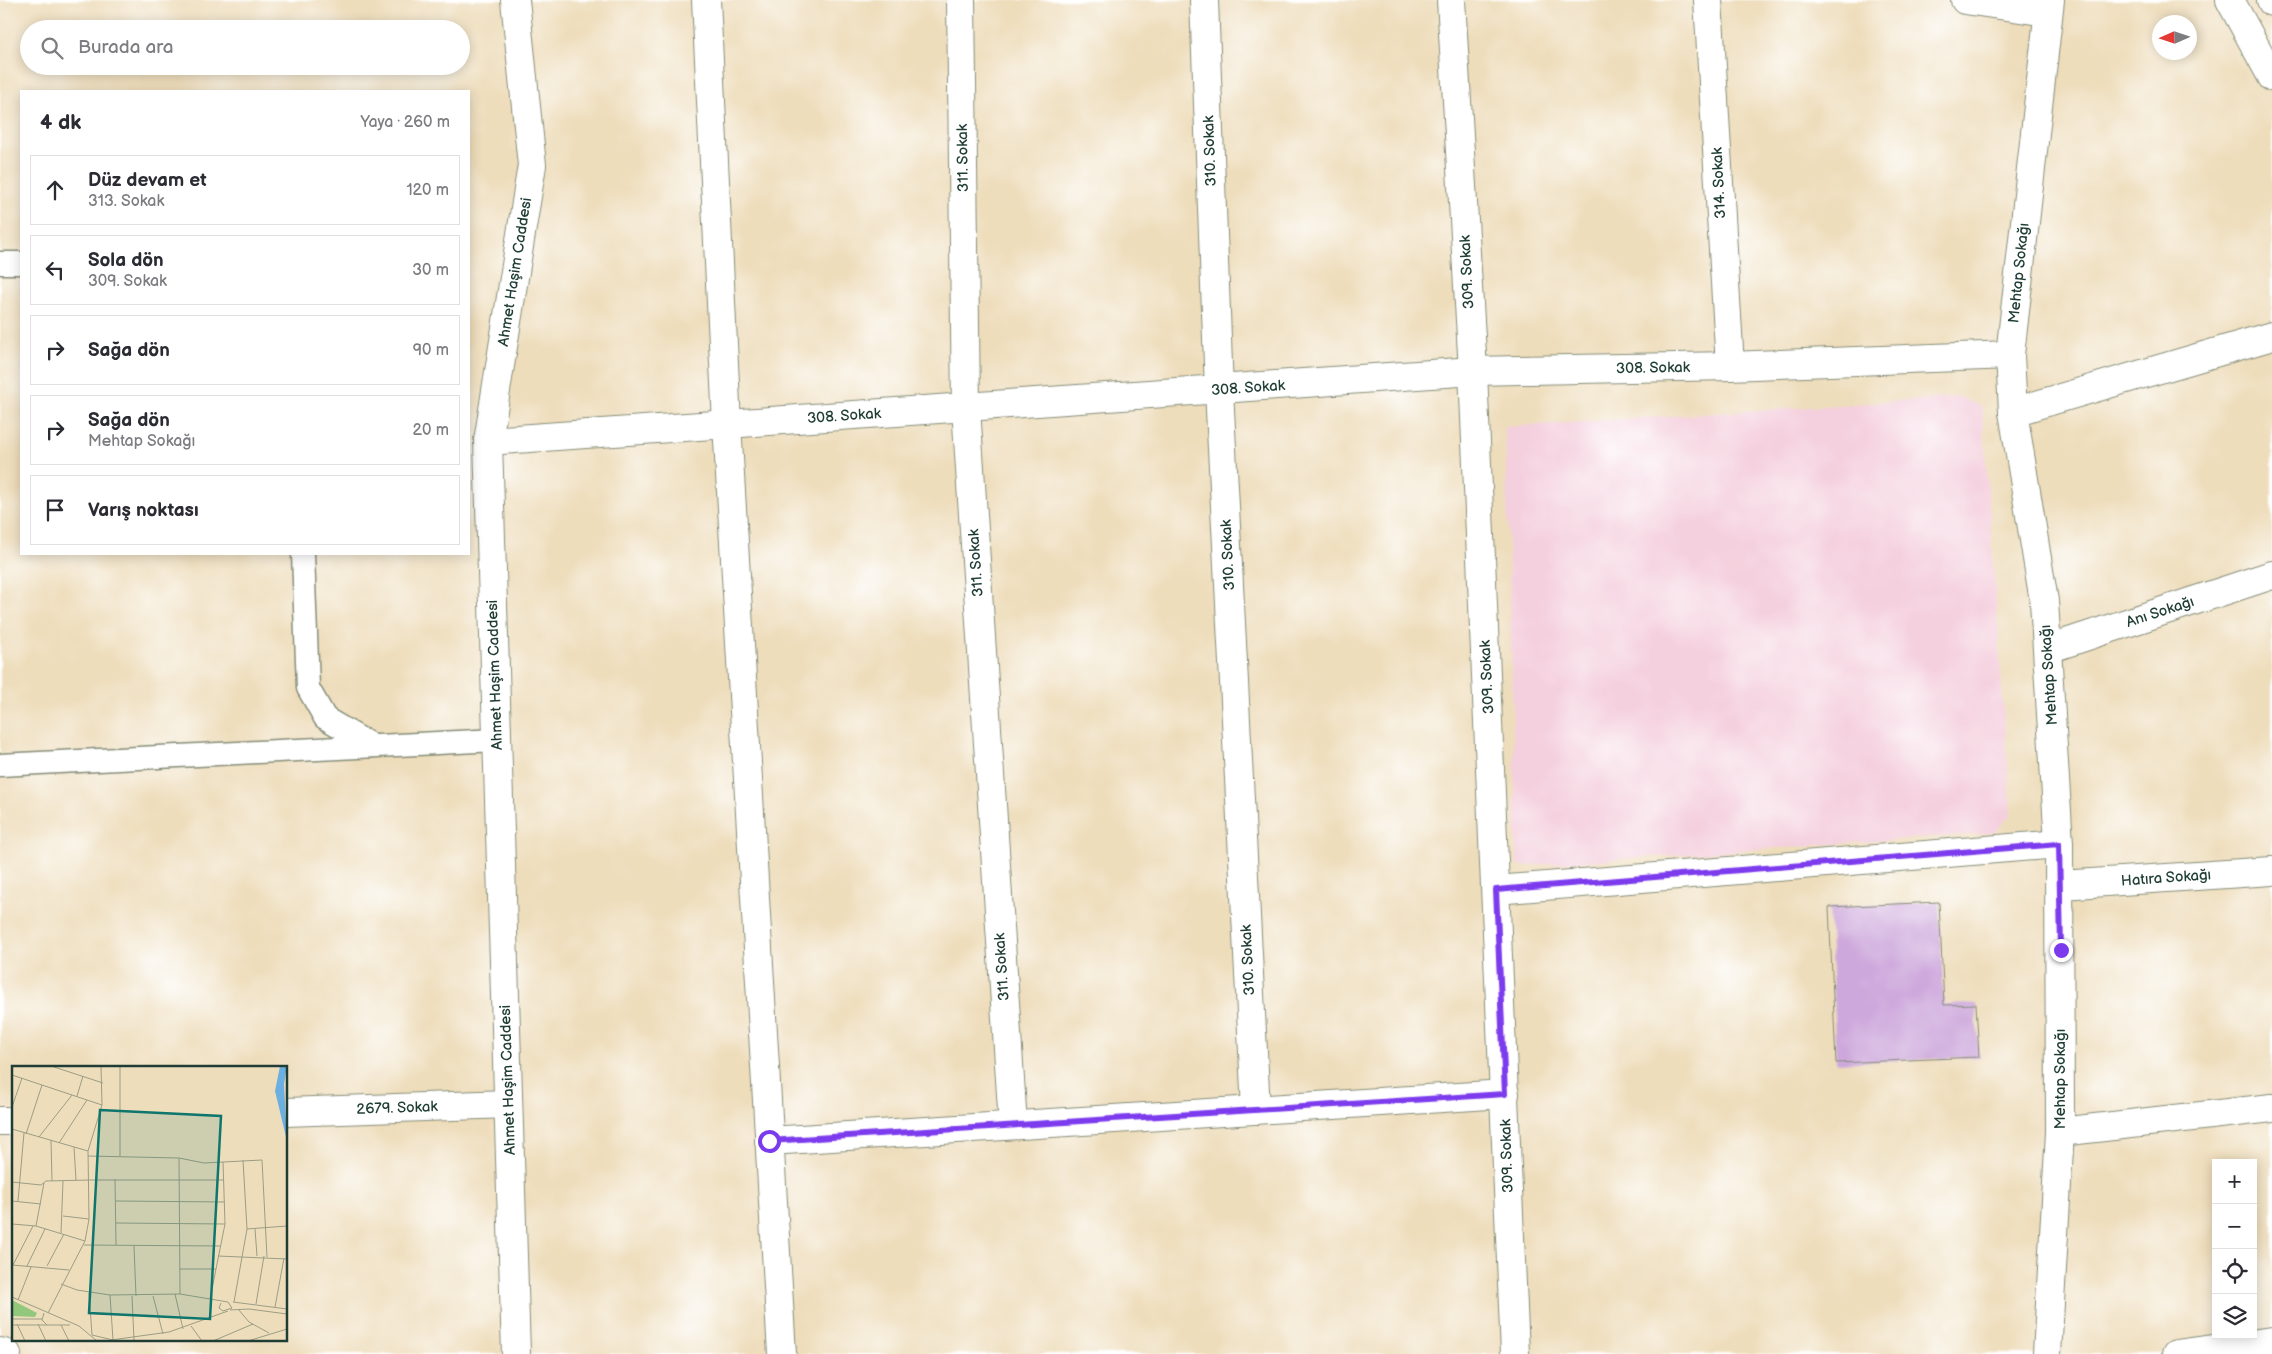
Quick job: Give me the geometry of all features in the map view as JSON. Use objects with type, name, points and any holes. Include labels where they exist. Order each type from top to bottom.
[{"type":"street","name":"Ahmet Haşim Caddesi","points":[[515,0],[532,165],[488,441],[516,1354]]},
{"type":"street","points":[[706,0],[727,424],[782,1354]]},
{"type":"street","name":"311. Sokak","points":[[961,0],[966,408],[1013,1125]]},
{"type":"street","name":"310. Sokak","points":[[1204,0],[1219,390],[1256,1110]]},
{"type":"street","name":"309. Sokak","points":[[1451,0],[1473,371],[1515,1354]]},
{"type":"street","name":"314. Sokak","points":[[1708,0],[1730,366]]},
{"type":"street","points":[[1965,0],[2049,6]]},
{"type":"street","points":[[2230,0],[2272,77]]},
{"type":"street","name":"Mehtap Sokağı","points":[[2047,1354],[2060,1132],[2061,885],[2044,601],[2013,412],[2010,356],[2049,6]]},
{"type":"street","points":[[2013,412],[2272,336]]},
{"type":"street","name":"308. Sokak","points":[[488,441],[1473,371],[1730,366],[2010,356]]},
{"type":"street","name":"Anı Sokağı","points":[[2048,649],[2272,575]]},
{"type":"street","points":[[1496,890],[2059,844]]},
{"type":"street","name":"Hatıra Sokağı","points":[[2061,885],[2272,871]]},
{"type":"street","points":[[769,1141],[1505,1094]]},
{"type":"street","name":"2679. Sokak","points":[[288,1112],[508,1104]]},
{"type":"street","points":[[2060,1132],[2272,1108]]},
{"type":"street","points":[[2176,1354],[2272,1340]]},
{"type":"street","points":[[0,1352],[6,1354]]},
{"type":"lane","points":[[0,263],[20,264]]},
{"type":"lane","points":[[303,555],[308,688],[325,718],[373,746]]},
{"type":"lane","points":[[0,765],[497,740]]},
{"type":"shaded area","points":[[1960,397],[1982,407],[2011,814],[1994,833],[1517,866],[1505,427]]},
{"type":"building","points":[[1939,902],[1944,1005],[1976,1004],[1979,1057],[1836,1063],[1829,907]]},
{"type":"route","points":[[769,1141],[1505,1094],[1496,890],[2059,844],[2061,950]]}]
